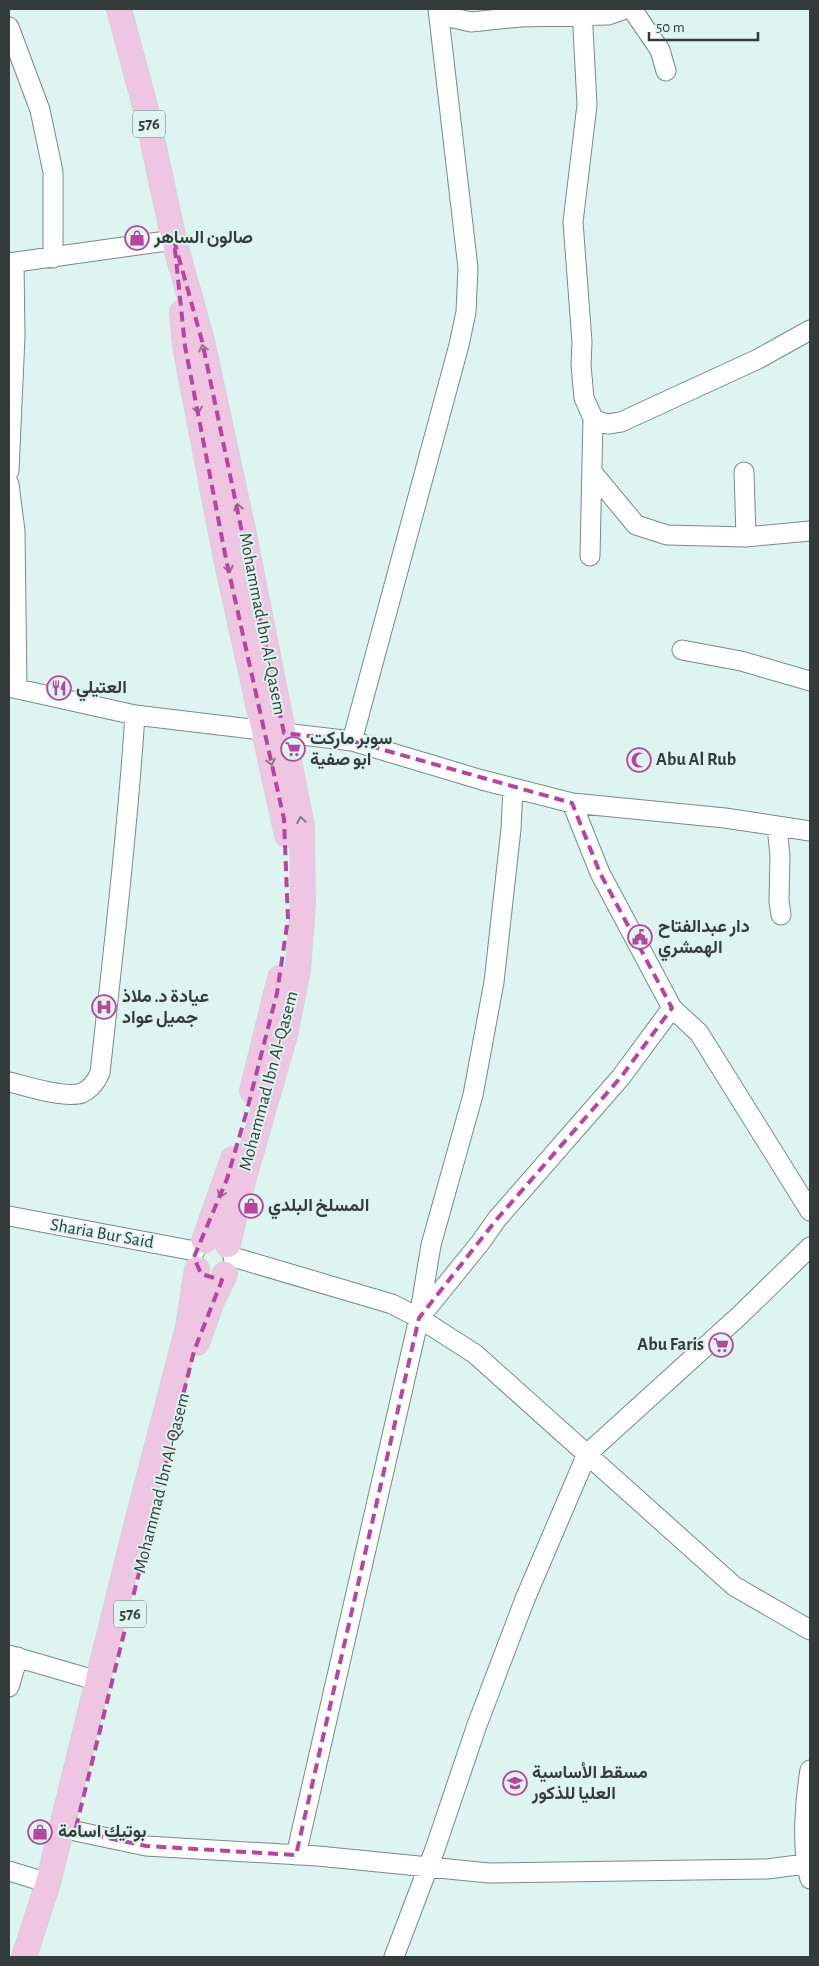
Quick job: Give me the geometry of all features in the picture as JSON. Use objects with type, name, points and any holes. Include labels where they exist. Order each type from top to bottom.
[{"type":"main road","name":"Mohammad Ibn Al-Qasem","points":[[41,1957],[75,1831],[194,1351],[229,1259],[239,1195],[285,1035],[298,970],[303,903],[302,826],[226,559],[185,346],[174,240],[145,106],[119,9]]},
{"type":"main road","name":"Mohammad Ibn Al-Qasem","points":[[24,1957],[48,1883],[134,1534],[188,1327],[199,1254],[227,1179],[275,1002],[284,957],[290,882],[288,847],[274,732]]},
{"type":"main road","points":[[217,1238],[229,1259],[213,1278],[201,1274],[199,1254],[217,1238]]},
{"type":"street","points":[[352,741],[466,312],[468,268],[439,12],[471,22],[582,12],[608,14],[625,9]]},
{"type":"street","points":[[632,9],[660,50],[666,71]]},
{"type":"street","points":[[582,12],[587,105],[573,222],[584,398],[593,418],[590,556]]},
{"type":"street","points":[[9,26],[40,110],[53,172],[52,258]]},
{"type":"street","points":[[9,471],[15,336],[11,263],[174,240]]},
{"type":"street","points":[[593,418],[608,424],[621,422],[758,359],[810,330]]},
{"type":"street","points":[[592,472],[636,525],[667,536],[746,537],[810,531]]},
{"type":"street","points":[[744,472],[746,537]]},
{"type":"street","points":[[9,484],[15,531],[13,688],[135,715],[352,741],[512,788],[572,803],[725,818],[810,831]]},
{"type":"street","points":[[682,650],[741,661],[810,682]]},
{"type":"street","points":[[9,1082],[73,1094],[88,1089],[96,1082],[100,1073],[119,902],[135,715]]},
{"type":"street","points":[[296,1855],[419,1318],[432,1245],[473,1095],[494,982],[511,829],[512,788]]},
{"type":"street","points":[[572,803],[600,873],[672,1008],[699,1033],[810,1211]]},
{"type":"street","points":[[777,826],[780,856],[779,901],[782,915]]},
{"type":"street","points":[[419,1318],[480,1244],[497,1219],[621,1077],[672,1008]]},
{"type":"street","name":"Sharia Bur Said","points":[[9,1216],[199,1254]]},
{"type":"street","points":[[394,1957],[524,1599],[587,1454],[738,1317],[810,1247]]},
{"type":"street","points":[[229,1259],[392,1304],[419,1318],[475,1354],[734,1586],[810,1630]]},
{"type":"street","points":[[9,1687],[13,1656],[98,1681]]},
{"type":"street","points":[[75,1831],[146,1846],[296,1855],[489,1873],[767,1869],[808,1871],[806,1792],[810,1770]]},
{"type":"street","points":[[9,1871],[48,1883]]},
{"type":"highlighted area","points":[[174,240],[202,341],[284,733],[352,741],[572,803],[600,873],[672,1008],[621,1077],[497,1219],[419,1318],[296,1855],[146,1846],[75,1831],[194,1351],[222,1280],[201,1274],[194,1257],[227,1179],[246,1114],[277,993],[288,919],[284,819],[226,559],[185,346]]},
{"type":"place","name":"صالون الساهر","points":[[137,238]]},
{"type":"place","name":"العتيلي","points":[[59,688]]},
{"type":"place","name":"سوبر ماركت ابو صفية","points":[[293,749]]},
{"type":"place","name":"Abu Al Rub","points":[[639,760]]},
{"type":"place","name":"دار عبدالفتاح الهمشري","points":[[640,937]]},
{"type":"place","name":"عيادة د. ملاذ جميل عواد","points":[[104,1007]]},
{"type":"place","name":"المسلخ البلدي","points":[[251,1206]]},
{"type":"place","name":"Abu Faris","points":[[721,1345]]},
{"type":"place","name":"مسقط الأساسية العليا للذكور","points":[[515,1783]]},
{"type":"place","name":"بوتيك اسامة","points":[[40,1832]]}]
